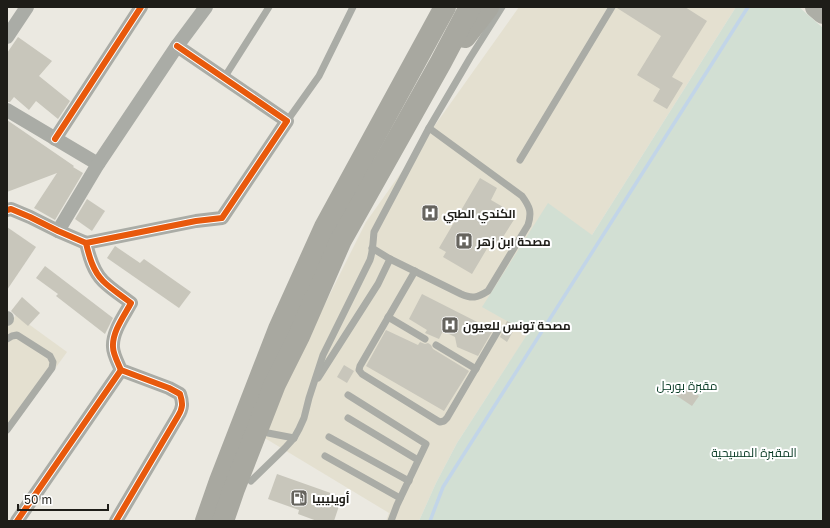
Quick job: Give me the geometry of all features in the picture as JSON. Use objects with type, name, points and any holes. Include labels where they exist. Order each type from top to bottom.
[{"type":"highway","points":[[395,100],[398,87],[406,67],[434,7]]},
{"type":"highway","points":[[223,521],[279,329],[325,227],[445,7]]},
{"type":"highway","points":[[236,521],[235,484],[275,384],[299,336],[341,240],[470,7]]},
{"type":"highway","points":[[440,62],[466,36],[488,7]]},
{"type":"highway","points":[[190,521],[209,468],[239,396],[258,360],[279,329]]},
{"type":"highway","points":[[206,521],[235,484],[268,433],[299,336]]},
{"type":"main road","points":[[816,7],[823,13]]},
{"type":"street","points":[[7,37],[28,7]]},
{"type":"street","points":[[55,139],[141,7]]},
{"type":"street","points":[[58,231],[98,164],[177,46],[206,7]]},
{"type":"street","points":[[7,210],[11,209],[58,231],[86,242],[196,221],[222,218],[287,121],[177,46]]},
{"type":"street","points":[[7,110],[98,164]]},
{"type":"street","points":[[86,242],[88,253],[94,267],[103,281],[131,303],[113,338],[112,348],[121,370],[169,388],[180,394],[183,402],[182,409],[116,521]]},
{"type":"street","points":[[16,521],[121,370]]},
{"type":"lane","points":[[224,78],[269,7]]},
{"type":"lane","points":[[287,121],[318,76],[353,7]]},
{"type":"lane","points":[[235,484],[280,454],[294,438],[304,418],[308,398],[323,355],[370,260],[374,232],[429,128],[502,7]]},
{"type":"lane","points":[[520,160],[612,7]]},
{"type":"lane","points":[[372,248],[390,259],[470,298],[480,296],[488,291],[528,225],[531,218],[530,210],[528,204],[522,196],[429,128]]},
{"type":"lane","points":[[313,387],[378,284],[390,259]]},
{"type":"lane","points":[[415,271],[360,366],[360,373],[442,422],[446,420],[499,329]]},
{"type":"lane","points":[[388,317],[424,339]]},
{"type":"lane","points":[[7,339],[17,335],[50,356],[53,362],[52,368],[7,430]]},
{"type":"lane","points":[[436,345],[476,369]]},
{"type":"lane","points":[[348,395],[426,444],[400,498],[391,521]]},
{"type":"lane","points":[[348,418],[418,460]]},
{"type":"lane","points":[[268,433],[294,438]]},
{"type":"lane","points":[[329,437],[409,481]]},
{"type":"lane","points":[[325,456],[400,498]]},
{"type":"shaded area","points":[[519,7],[736,7],[592,235],[457,443],[436,483],[419,521],[386,521],[389,513],[263,437],[299,356],[366,222]]},
{"type":"shaded area","points":[[16,315],[67,352],[7,435],[7,327]]},
{"type":"green space","name":"مقبرة بورجل","points":[[736,7],[799,7],[823,28],[823,521],[419,521],[436,483],[457,443],[528,333],[482,307],[548,203],[592,235]]},
{"type":"building","points":[[617,7],[685,7],[707,21],[672,77],[683,83],[667,109],[653,101],[660,89],[637,75],[661,36]]},
{"type":"building","points":[[18,37],[52,61],[39,76],[70,101],[58,119],[36,101],[29,110],[14,97],[10,102],[7,102],[7,53]]},
{"type":"building","points":[[7,120],[83,173],[55,220],[34,208],[57,173],[7,192]]},
{"type":"building","points":[[480,178],[497,188],[491,200],[517,215],[494,251],[488,247],[472,274],[443,257],[446,252],[439,248]]},
{"type":"building","points":[[87,199],[105,211],[92,231],[75,219]]},
{"type":"building","points":[[7,227],[36,247],[7,290]]},
{"type":"building","points":[[115,246],[140,263],[144,259],[191,292],[179,308],[107,258]]},
{"type":"building","points":[[45,266],[113,318],[105,334],[56,296],[58,294],[36,278]]},
{"type":"building","name":"مصحة تونس للعيون","points":[[422,294],[493,330],[478,356],[457,347],[455,337],[443,331],[439,339],[425,333],[427,330],[409,319]]},
{"type":"building","points":[[22,297],[40,313],[28,326],[11,311]]},
{"type":"building","points":[[507,321],[516,326],[507,342],[500,337]]},
{"type":"building","points":[[386,330],[418,345],[420,342],[425,344],[428,343],[433,349],[469,371],[444,411],[366,366]]},
{"type":"building","points":[[344,365],[354,371],[347,383],[337,377]]},
{"type":"building","points":[[677,382],[699,396],[692,406],[671,392]]},
{"type":"building","points":[[277,474],[342,497],[334,521],[317,521],[298,514],[299,510],[268,499]]},
{"type":"waterway","points":[[430,521],[443,487],[748,7]]},
{"type":"cycle path","points":[[55,139],[141,7]]},
{"type":"cycle path","points":[[7,210],[11,209],[86,243],[196,221],[222,218],[287,121],[177,46]]},
{"type":"cycle path","points":[[86,243],[92,263],[97,273],[109,287],[131,303],[119,324],[113,341],[114,353],[121,370],[169,388],[180,394],[182,403],[180,413],[116,521]]},
{"type":"cycle path","points":[[17,521],[121,370]]},
{"type":"place","name":"الكندي الطبي","points":[[430,213]]},
{"type":"place","name":"مصحة ابن زهر","points":[[464,241]]},
{"type":"place","name":"مصحة تونس للعيون","points":[[450,325]]},
{"type":"place","name":"أويليبيا","points":[[299,498]]},
{"type":"park label","name":"المقبرة المسيحية","points":[[754,452]]}]
